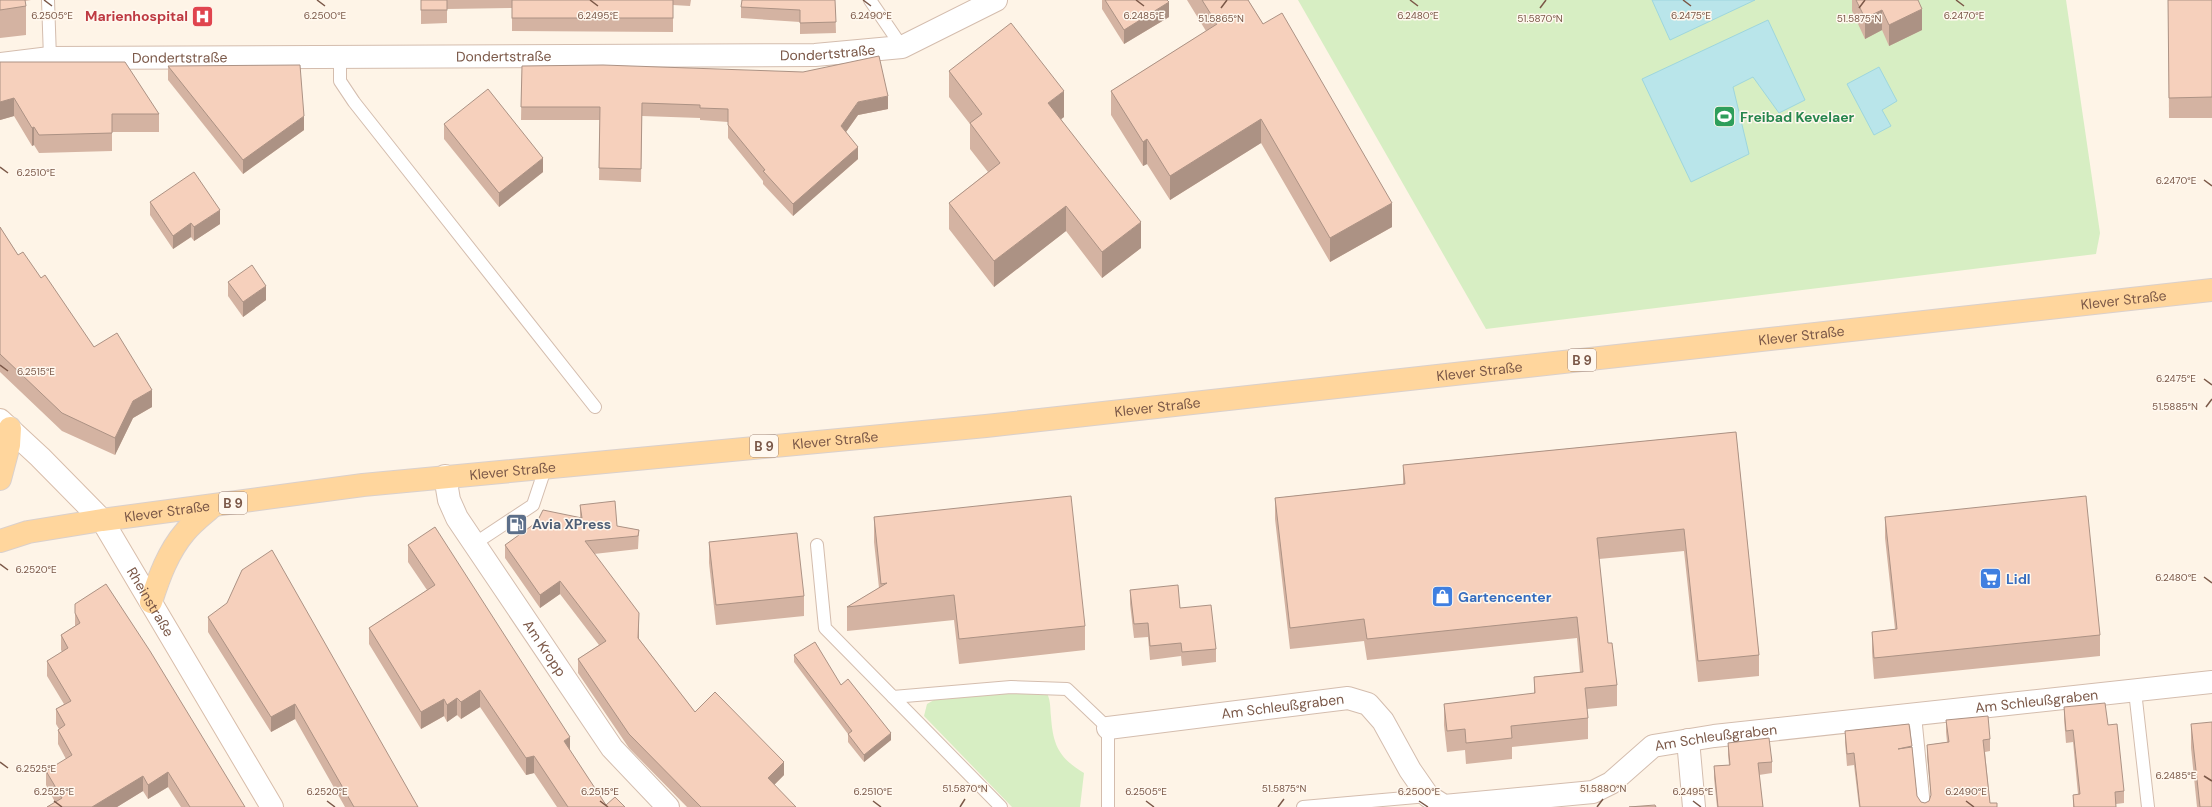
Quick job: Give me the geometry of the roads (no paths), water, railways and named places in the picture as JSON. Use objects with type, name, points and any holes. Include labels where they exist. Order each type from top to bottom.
[{"type":"main road","name":"Klever Straße","points":[[102,520],[363,485],[445,476],[994,425],[2212,290]]},
{"type":"main road","points":[[0,479],[8,445],[5,424]]},
{"type":"main road","points":[[151,602],[160,576],[172,550],[185,532],[213,506]]},
{"type":"main road","name":"B 9","points":[[0,541],[28,532],[102,520]]},
{"type":"street","name":"Dondertstraße","points":[[0,64],[50,58],[815,55],[902,47],[996,0]]},
{"type":"street","name":"Rheinstraße","points":[[5,424],[102,520],[272,807]]},
{"type":"street","name":"Am Kropp","points":[[445,476],[449,500],[457,518],[474,544],[612,748],[668,807]]},
{"type":"street","name":"Am Schleußgraben","points":[[1108,728],[1348,698],[1368,704],[1383,721],[1410,770],[1428,796],[1444,806],[1593,792],[1611,782],[1653,746],[1688,740],[2212,682]]},
{"type":"street","points":[[1688,740],[1694,807]]},
{"type":"lane","points":[[48,0],[50,58]]},
{"type":"lane","points":[[870,0],[902,47]]},
{"type":"lane","points":[[340,57],[340,81],[354,102],[595,407]]},
{"type":"lane","points":[[474,544],[533,505],[546,466]]},
{"type":"lane","points":[[817,545],[825,628],[1001,807]]},
{"type":"lane","points":[[893,697],[1011,687],[1067,689],[1108,728],[1108,807]]},
{"type":"lane","points":[[2135,691],[2148,807]]},
{"type":"lane","points":[[1915,715],[1924,807]]},
{"type":"lane","points":[[1303,807],[1428,796]]},
{"type":"water","points":[[1652,0],[1755,0],[1670,40]]},
{"type":"water","points":[[1768,20],[1805,100],[1779,113],[1753,77],[1733,87],[1749,154],[1691,182],[1642,79]]},
{"type":"water","points":[[1879,67],[1897,101],[1882,110],[1891,126],[1874,135],[1847,84]]},
{"type":"place","name":"Marienhospital","points":[[203,16]]},
{"type":"place","name":"Freibad Kevelaer","points":[[1724,117]]},
{"type":"place","name":"Avia XPress","points":[[516,524]]},
{"type":"place","name":"Lidl","points":[[1991,579]]},
{"type":"place","name":"Gartencenter","points":[[1442,597]]}]
